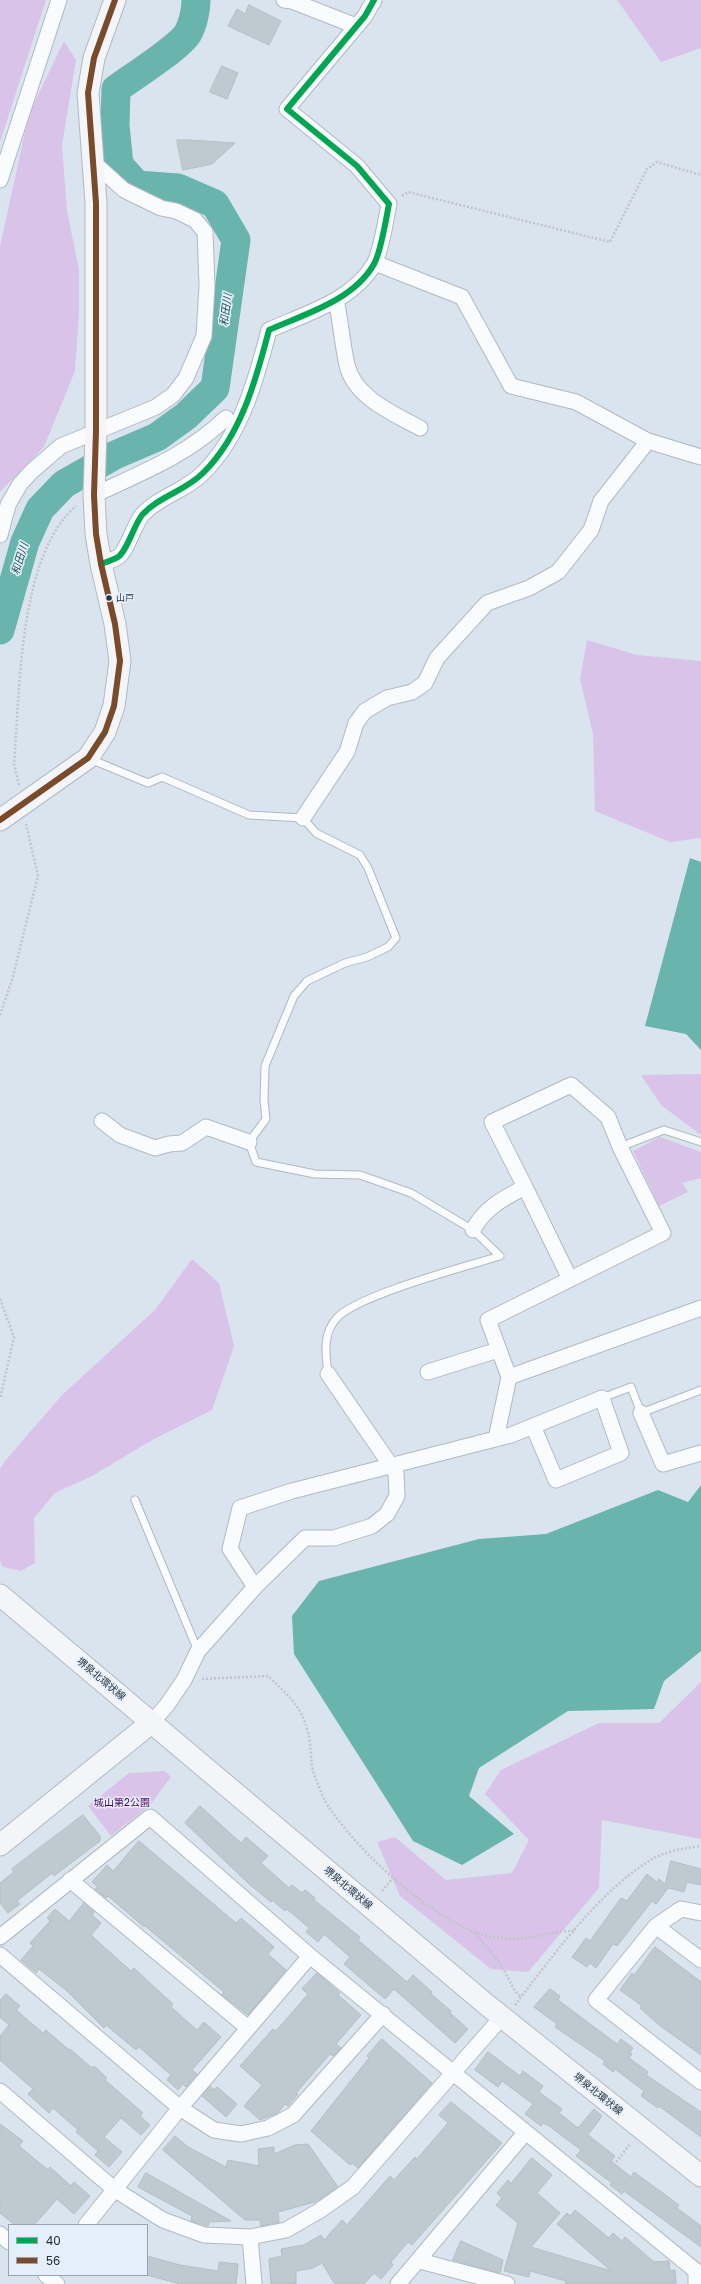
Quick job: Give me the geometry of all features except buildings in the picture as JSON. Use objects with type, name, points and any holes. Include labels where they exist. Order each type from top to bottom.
[{"type":"main road","points":[[12,812],[88,758],[105,732],[114,706],[120,661],[116,624],[101,564],[94,491],[96,434],[96,203],[88,93],[94,58],[115,0]]},
{"type":"main road","name":"堺泉北環状線","points":[[0,1595],[503,2018],[698,2168]]},
{"type":"main road","points":[[0,1845],[152,1722]]},
{"type":"street","points":[[0,180],[59,0]]},
{"type":"street","points":[[284,0],[356,26]]},
{"type":"street","points":[[101,564],[119,557],[141,516],[156,503],[187,486],[204,472],[235,430],[256,380],[269,330],[336,300],[362,280],[375,263],[389,204],[357,166],[287,108],[356,26],[374,0]]},
{"type":"street","points":[[0,535],[8,505],[20,484],[61,446],[96,434],[156,407],[173,395],[181,386],[204,336],[206,286],[205,232],[195,220],[176,211],[161,208],[124,190],[93,162]]},
{"type":"street","points":[[375,263],[462,297],[511,386],[576,402],[648,441],[701,457]]},
{"type":"street","points":[[336,300],[342,324],[347,366],[359,387],[378,404],[420,428]]},
{"type":"street","points":[[94,491],[178,455],[205,438],[226,418]]},
{"type":"street","points":[[303,818],[347,752],[356,724],[365,711],[388,698],[412,692],[426,683],[437,658],[487,603],[529,588],[558,572],[591,530],[601,501],[648,441]]},
{"type":"street","points":[[496,1439],[509,1377],[488,1320],[663,1233],[620,1147],[608,1117],[571,1085],[492,1122],[570,1279]]},
{"type":"street","points":[[102,1121],[120,1135],[156,1148],[169,1144],[182,1143],[206,1127],[249,1142]]},
{"type":"street","points":[[473,1230],[476,1223],[494,1203],[525,1187]]},
{"type":"street","points":[[509,1377],[701,1308]]},
{"type":"street","points":[[428,1372],[498,1350]]},
{"type":"street","points":[[152,1722],[167,1705],[184,1680],[198,1651],[255,1587],[305,1538],[334,1538],[372,1526],[387,1514],[397,1496],[396,1473],[328,1374]]},
{"type":"street","points":[[255,1587],[230,1549],[240,1508],[292,1491],[496,1439],[534,1426],[602,1398],[622,1453],[556,1480],[534,1426]]},
{"type":"street","points":[[641,1412],[663,1464],[701,1453]]},
{"type":"street","points":[[0,1937],[150,1817],[310,1956],[383,2014],[525,2133],[696,2271],[696,2284]]},
{"type":"street","points":[[70,1880],[248,2028]]},
{"type":"street","points":[[701,1913],[681,1909],[656,1926],[596,2000],[701,2082]]},
{"type":"street","points":[[656,1926],[701,1960]]},
{"type":"street","points":[[0,1955],[180,2108],[214,2130],[241,2134],[268,2128],[293,2115],[383,2014]]},
{"type":"street","points":[[87,2224],[180,2108],[310,1956]]},
{"type":"street","points":[[0,2091],[114,2189],[163,2220],[204,2235],[250,2237],[286,2230],[319,2211],[353,2187],[503,2018]]},
{"type":"street","points":[[398,2284],[420,2261],[525,2133]]},
{"type":"street","points":[[0,2234],[8,2241]]},
{"type":"street","points":[[250,2237],[254,2284]]},
{"type":"street","points":[[420,2261],[507,2284]]},
{"type":"lane","points":[[88,758],[148,783],[162,777],[249,816],[303,818],[316,833],[360,855],[368,868],[396,938],[388,947],[367,957],[345,962],[307,981],[294,996],[265,1066],[264,1100],[266,1119],[249,1142],[256,1162],[315,1174],[360,1175],[411,1193],[473,1230],[500,1256],[364,1300],[336,1318],[327,1334],[325,1352],[328,1374]]},
{"type":"lane","points":[[620,1147],[664,1130],[701,1142]]},
{"type":"lane","points":[[602,1398],[631,1387],[641,1412],[701,1390]]},
{"type":"lane","points":[[136,1500],[198,1651]]},
{"type":"path","points":[[389,204],[408,192],[610,242],[647,169],[657,162],[701,175]]},
{"type":"path","points":[[0,1015],[12,980],[38,876],[30,848],[12,812],[14,764],[27,612],[37,572],[49,544],[64,519],[75,507],[94,491]]},
{"type":"path","points":[[0,1299],[14,1336],[0,1399]]},
{"type":"path","points":[[184,1680],[268,1676],[294,1702],[306,1720],[314,1777],[329,1808],[359,1844],[393,1878],[431,1906],[475,1933],[500,1964],[515,1991],[522,1997]]},
{"type":"path","points":[[503,2018],[522,1997],[575,1931],[618,1885],[654,1858],[686,1848],[701,1846]]},
{"type":"path","points":[[382,1891],[393,1878]]},
{"type":"path","points":[[475,1933],[505,1939],[531,1938],[562,1930],[575,1931]]},
{"type":"path","points":[[595,2189],[630,2144]]},
{"type":"green space","points":[[0,0],[46,0],[0,142]]},
{"type":"green space","points":[[617,0],[701,0],[701,48],[661,62]]},
{"type":"green space","points":[[64,41],[76,60],[62,145],[67,211],[79,270],[79,311],[75,371],[44,447],[0,492],[0,247],[29,114]]},
{"type":"green space","points":[[587,640],[637,655],[701,661],[701,838],[670,842],[595,811],[593,734],[580,679]]},
{"type":"green space","points":[[701,1074],[701,1135],[661,1105],[641,1075]]},
{"type":"green space","points":[[660,1137],[701,1152],[701,1178],[682,1183],[688,1192],[659,1206],[633,1151]]},
{"type":"green space","points":[[192,1259],[219,1283],[234,1346],[212,1410],[152,1440],[92,1476],[55,1493],[34,1518],[35,1563],[21,1571],[3,1567],[0,1561],[0,1469],[5,1461],[62,1395],[155,1310]]},
{"type":"green space","points":[[701,1682],[701,1839],[602,1820],[599,1888],[528,1972],[491,1969],[400,1896],[377,1842],[395,1837],[446,1880],[512,1873],[529,1840],[485,1794],[501,1770],[599,1723],[659,1723]]},
{"type":"green space","name":"城山第2公園","points":[[165,1771],[171,1777],[150,1805],[111,1836],[88,1806],[129,1773]]},
{"type":"shaded area","points":[[690,858],[701,862],[701,1050],[686,1034],[645,1026]]},
{"type":"shaded area","points":[[701,1485],[701,1651],[664,1681],[654,1709],[568,1711],[479,1768],[469,1796],[514,1834],[462,1865],[413,1841],[294,1654],[292,1616],[319,1581],[479,1539],[546,1534],[658,1490],[688,1502]]},
{"type":"waterway","name":"和田川","points":[[0,630],[25,542],[40,509],[64,484],[115,455],[157,437],[186,416],[215,388],[236,240],[215,204],[178,188],[137,185],[119,165],[115,125],[116,89],[175,47],[183,39],[188,33],[191,25],[195,12],[196,0]]},
{"type":"transit line","name":"56","points":[[0,820],[88,758],[105,732],[114,706],[120,661],[115,624],[101,564],[96,534],[94,495],[96,431],[96,203],[88,93],[94,58],[115,0]]},
{"type":"transit line","name":"40","points":[[101,564],[116,558],[121,554],[139,519],[149,508],[197,479],[217,457],[228,441],[246,406],[259,368],[269,330],[313,312],[341,296],[365,277],[377,259],[389,204],[357,166],[287,109],[365,16],[374,0]]},
{"type":"place","name":"山戸","points":[[109,598]]}]
